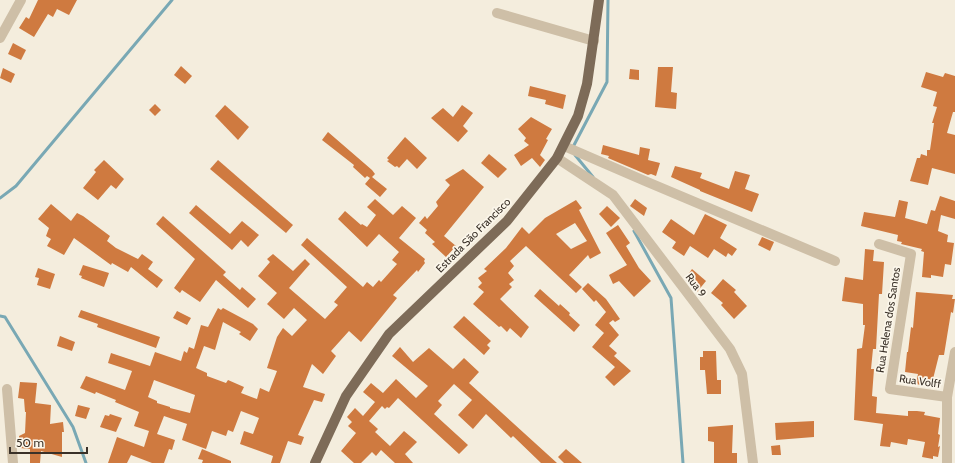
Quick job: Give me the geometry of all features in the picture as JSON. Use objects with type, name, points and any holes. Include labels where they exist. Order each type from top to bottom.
[{"type":"main road","name":"Estrada São Francisco","points":[[315,463],[346,396],[389,334],[507,221],[558,158],[569,148],[587,84],[599,0]]},
{"type":"street","points":[[0,38],[21,0]]},
{"type":"street","points":[[496,13],[594,41]]},
{"type":"street","points":[[569,148],[835,260]]},
{"type":"street","name":"Rua 9","points":[[558,158],[613,195],[730,349],[742,374],[753,463]]},
{"type":"street","name":"Rua Helena dos Santos","points":[[879,244],[911,254],[890,389]]},
{"type":"street","points":[[947,463],[947,396],[955,352]]},
{"type":"street","points":[[7,389],[13,463]]},
{"type":"street","name":"Rua Volff","points":[[890,389],[947,396]]},
{"type":"building","points":[[38,0],[77,0],[69,15],[57,9],[53,17],[48,14],[34,37],[19,28],[26,17],[29,19]]},
{"type":"building","points":[[13,43],[26,50],[21,60],[8,54]]},
{"type":"building","points":[[181,66],[192,76],[185,84],[174,75]]},
{"type":"building","points":[[658,67],[673,67],[671,92],[677,93],[676,109],[655,107]]},
{"type":"building","points":[[3,68],[15,74],[11,83],[0,78]]},
{"type":"building","points":[[630,69],[639,70],[639,80],[629,79]]},
{"type":"building","points":[[926,72],[943,77],[945,73],[955,76],[955,112],[953,112],[947,133],[955,135],[955,174],[932,168],[928,185],[910,181],[917,158],[920,158],[921,154],[927,156],[927,150],[930,150],[934,123],[932,123],[937,107],[933,106],[937,92],[921,87]]},
{"type":"building","points":[[530,86],[566,95],[563,109],[545,104],[546,100],[528,96]]},
{"type":"building","points":[[155,104],[161,110],[155,116],[149,110]]},
{"type":"building","points":[[225,105],[249,127],[238,140],[215,116]]},
{"type":"building","points":[[462,105],[473,113],[463,126],[468,131],[458,142],[431,118],[443,108],[453,117]]},
{"type":"building","points":[[531,117],[552,129],[546,139],[548,140],[540,155],[545,160],[540,167],[532,158],[521,166],[514,155],[529,145],[524,141],[526,138],[518,129]]},
{"type":"building","points":[[328,132],[372,170],[375,174],[372,177],[387,189],[380,197],[365,184],[370,178],[367,176],[365,178],[353,167],[354,165],[322,140]]},
{"type":"building","points":[[405,137],[427,158],[417,169],[407,159],[399,168],[387,161],[389,160],[387,158]]},
{"type":"building","points":[[603,145],[639,155],[640,147],[650,149],[648,160],[660,163],[656,176],[651,174],[648,175],[608,158],[609,156],[601,154]]},
{"type":"building","points":[[489,154],[507,169],[498,178],[481,163]]},
{"type":"building","points":[[104,160],[124,179],[116,189],[111,185],[98,200],[83,188],[96,172],[94,170]]},
{"type":"building","points":[[218,160],[293,225],[286,233],[210,169]]},
{"type":"building","points":[[675,166],[702,173],[700,178],[729,189],[735,171],[750,175],[745,189],[759,194],[752,212],[700,191],[671,177]]},
{"type":"building","points":[[463,169],[484,187],[444,236],[456,246],[446,257],[432,244],[435,242],[425,233],[427,230],[419,223],[425,216],[427,219],[438,206],[436,202],[450,185],[445,180]]},
{"type":"building","points":[[940,196],[955,201],[955,219],[941,215],[938,231],[948,235],[947,242],[954,243],[951,265],[945,264],[943,277],[931,275],[931,278],[922,277],[924,252],[921,251],[922,249],[901,244],[902,242],[897,241],[898,235],[861,226],[864,212],[895,217],[899,200],[908,202],[905,218],[927,224],[931,210],[935,211]]},
{"type":"building","points":[[375,199],[393,215],[402,206],[416,218],[399,238],[425,259],[425,263],[418,272],[417,270],[393,295],[397,298],[361,342],[349,331],[331,351],[336,356],[323,374],[312,364],[303,387],[325,394],[322,402],[314,400],[298,435],[304,437],[301,445],[288,441],[280,463],[271,463],[273,456],[240,444],[244,431],[253,434],[259,418],[241,411],[233,432],[228,430],[226,436],[212,431],[206,449],[182,440],[187,424],[164,416],[157,434],[175,440],[172,450],[169,449],[164,463],[152,463],[131,455],[127,463],[108,463],[117,437],[144,447],[149,431],[134,426],[139,412],[115,402],[116,400],[96,392],[95,394],[80,388],[86,376],[125,390],[132,371],[108,363],[111,353],[150,366],[155,352],[181,361],[184,351],[187,353],[189,347],[194,349],[201,325],[208,327],[218,308],[221,310],[223,308],[253,324],[258,329],[250,341],[239,334],[241,332],[223,322],[215,350],[204,346],[196,368],[207,373],[207,376],[226,383],[228,380],[244,387],[241,393],[257,399],[260,388],[269,392],[277,371],[267,368],[277,337],[283,328],[292,336],[307,320],[294,308],[284,319],[267,304],[277,293],[258,276],[270,262],[267,259],[273,254],[293,271],[305,259],[310,264],[289,288],[325,319],[338,305],[334,302],[347,287],[301,245],[307,238],[363,287],[367,282],[373,287],[379,280],[381,282],[397,264],[392,260],[399,252],[379,234],[367,247],[338,219],[345,211],[361,225],[362,224],[367,227],[376,215],[367,207]],"holes":[[[154,380],[195,395],[190,413],[170,408],[157,403],[157,401],[148,397]]]},
{"type":"building","points":[[635,199],[647,208],[644,216],[630,206]]},
{"type":"building","points":[[576,200],[582,208],[579,210],[601,253],[590,259],[588,255],[569,275],[582,287],[576,293],[526,246],[510,261],[514,266],[508,273],[514,280],[509,284],[512,287],[500,299],[529,327],[521,338],[510,328],[507,332],[501,326],[499,327],[473,304],[484,292],[478,287],[482,283],[478,278],[487,271],[484,269],[506,248],[522,227],[529,234],[545,218]],"holes":[[[575,223],[587,241],[571,249],[556,234]]]},
{"type":"building","points":[[51,204],[71,221],[77,213],[83,216],[110,236],[107,241],[116,248],[138,259],[142,254],[153,262],[148,269],[163,280],[157,288],[131,267],[128,272],[112,263],[111,265],[74,238],[64,255],[47,246],[51,239],[46,236],[49,228],[38,219]]},
{"type":"building","points":[[196,205],[230,234],[242,221],[259,235],[248,247],[241,240],[232,250],[189,213]]},
{"type":"building","points":[[607,206],[620,218],[611,227],[599,214]]},
{"type":"building","points":[[705,214],[727,225],[720,238],[737,249],[732,256],[728,253],[726,257],[714,249],[708,258],[690,246],[684,256],[672,248],[676,242],[662,232],[671,219],[694,235]]},
{"type":"building","points":[[163,216],[226,272],[223,275],[240,290],[242,287],[256,299],[248,308],[216,280],[200,302],[182,290],[180,293],[174,288],[195,259],[156,224]]},
{"type":"building","points":[[618,225],[630,243],[626,246],[639,268],[651,281],[634,297],[619,281],[613,284],[609,275],[627,265],[606,233]]},
{"type":"building","points":[[762,237],[774,242],[770,251],[758,245]]},
{"type":"building","points":[[865,249],[874,250],[873,261],[884,262],[882,294],[879,294],[876,349],[873,349],[871,369],[874,369],[872,396],[877,397],[876,413],[908,416],[908,411],[917,411],[925,412],[924,415],[940,418],[938,447],[940,446],[938,457],[933,456],[933,459],[922,457],[925,442],[908,439],[907,445],[891,442],[890,447],[880,446],[883,424],[854,420],[857,349],[862,348],[865,325],[863,325],[863,304],[842,301],[845,277],[863,280]]},
{"type":"building","points":[[83,265],[109,273],[104,287],[81,278],[82,276],[79,275]]},
{"type":"building","points":[[38,268],[55,274],[50,289],[37,285],[39,278],[35,277]]},
{"type":"building","points":[[692,269],[706,281],[697,292],[685,279]]},
{"type":"building","points":[[723,279],[736,290],[734,292],[747,306],[734,319],[721,305],[723,303],[711,293]]},
{"type":"building","points":[[588,283],[606,299],[620,319],[615,322],[613,320],[609,323],[619,335],[609,346],[617,353],[614,356],[631,371],[614,386],[605,377],[615,367],[592,347],[604,333],[595,325],[606,312],[596,300],[594,302],[582,289]]},
{"type":"building","points":[[540,289],[559,306],[560,304],[570,313],[569,315],[580,325],[574,332],[534,296]]},
{"type":"building","points":[[916,292],[953,295],[952,299],[955,299],[953,313],[951,312],[944,355],[939,355],[931,387],[916,384],[918,374],[905,372],[911,327],[913,328]]},
{"type":"building","points":[[81,310],[160,337],[156,348],[97,327],[98,324],[78,317]]},
{"type":"building","points":[[177,311],[191,318],[187,325],[173,318]]},
{"type":"building","points":[[464,316],[491,341],[487,345],[490,348],[484,355],[453,327]]},
{"type":"building","points":[[60,336],[75,342],[72,351],[57,346]]},
{"type":"building","points":[[400,347],[413,362],[429,348],[453,369],[464,358],[479,372],[469,383],[557,463],[541,463],[513,436],[511,438],[486,414],[473,429],[458,415],[472,400],[454,384],[438,401],[442,405],[434,414],[468,445],[459,454],[398,398],[389,408],[387,407],[385,409],[382,406],[369,421],[378,429],[375,432],[390,446],[404,431],[417,442],[405,454],[413,463],[395,463],[381,450],[376,456],[372,452],[361,463],[354,463],[341,451],[356,433],[348,426],[352,422],[347,417],[355,408],[363,416],[375,402],[363,392],[371,383],[383,393],[396,379],[416,398],[428,386],[392,356]]},
{"type":"building","points":[[703,351],[716,351],[717,380],[721,380],[721,394],[707,394],[705,370],[700,370],[700,357],[703,357]]},
{"type":"building","points":[[20,382],[37,383],[35,403],[51,405],[50,424],[63,422],[64,432],[62,432],[62,457],[41,451],[40,463],[30,463],[30,449],[20,448],[19,436],[25,433],[26,412],[24,399],[18,398]]},
{"type":"building","points":[[78,405],[90,408],[86,419],[75,416]]},
{"type":"building","points":[[110,414],[122,418],[116,432],[100,427],[105,415],[109,416]]},
{"type":"building","points":[[814,421],[814,437],[776,440],[775,423]]},
{"type":"building","points":[[733,425],[732,453],[737,453],[737,463],[714,463],[714,442],[708,441],[708,427]]},
{"type":"building","points":[[780,445],[781,455],[772,455],[771,446]]},
{"type":"building","points":[[202,449],[231,461],[231,463],[202,463],[203,460],[198,459]]},
{"type":"building","points":[[566,449],[582,463],[564,463],[558,457]]},
{"type":"waterway","points":[[0,198],[16,186],[172,0]]},
{"type":"waterway","points":[[573,147],[607,82],[608,0]]},
{"type":"waterway","points":[[575,155],[593,177]]},
{"type":"waterway","points":[[634,231],[671,298],[683,463]]},
{"type":"waterway","points":[[0,316],[5,317],[73,427],[86,463]]}]
